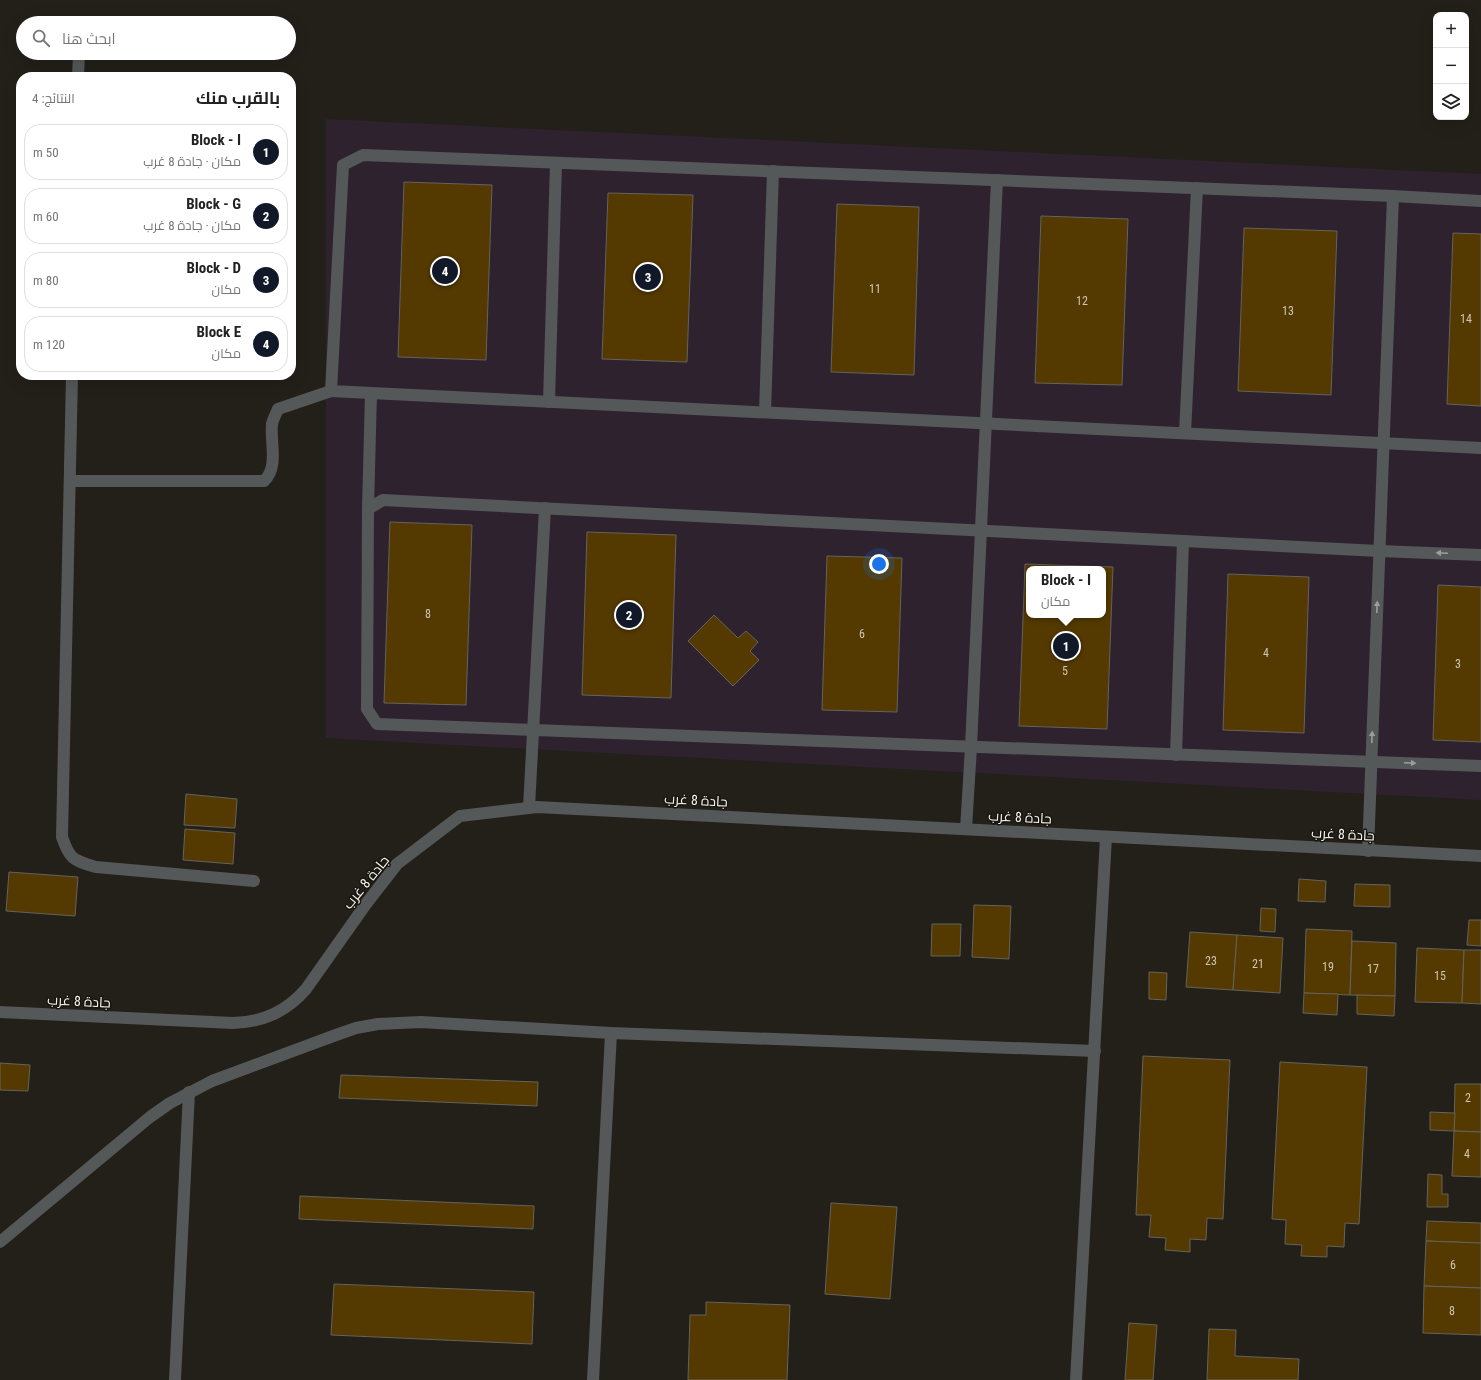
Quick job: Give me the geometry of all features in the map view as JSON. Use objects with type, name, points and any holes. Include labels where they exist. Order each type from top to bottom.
[{"type":"street","points":[[78,72],[79,60]]},
{"type":"street","points":[[331,391],[343,165],[363,155],[1393,196],[1481,201]]},
{"type":"street","points":[[549,402],[556,163]]},
{"type":"street","points":[[765,412],[773,171]]},
{"type":"street","points":[[966,829],[982,531],[997,180]]},
{"type":"street","points":[[1185,433],[1196,188]]},
{"type":"street","points":[[1368,851],[1371,804],[1371,762],[1393,196]]},
{"type":"street","points":[[72,380],[62,837],[68,854],[78,862],[96,867],[254,881]]},
{"type":"street","points":[[70,482],[264,480],[269,476],[272,467],[272,422],[278,409],[331,391],[1481,448]]},
{"type":"street","points":[[371,393],[368,509],[367,709],[377,724],[1481,766]]},
{"type":"street","points":[[368,509],[383,500],[1481,555]]},
{"type":"street","points":[[529,808],[545,508]]},
{"type":"street","points":[[1176,755],[1183,541]]},
{"type":"street","name":"جادة 8 غرب","points":[[0,1012],[233,1023],[260,1020],[274,1016],[297,1000],[306,989],[361,910],[397,864],[460,816],[529,808],[1481,856]]},
{"type":"street","points":[[1076,1380],[1106,837]]},
{"type":"street","points":[[0,1242],[150,1117],[189,1092],[212,1081],[336,1035],[356,1028],[378,1024],[420,1022],[611,1033],[1095,1051]]},
{"type":"street","points":[[593,1380],[611,1033]]},
{"type":"street","points":[[175,1380],[189,1092]]},
{"type":"shaded area","points":[[326,119],[1481,174],[1481,800],[326,738]]},
{"type":"building","points":[[404,182],[492,185],[486,360],[398,357]]},
{"type":"building","points":[[608,193],[693,195],[687,362],[602,359]]},
{"type":"building","points":[[837,204],[919,207],[914,375],[831,372]]},
{"type":"building","points":[[1041,216],[1128,219],[1122,385],[1035,383]]},
{"type":"building","points":[[1244,228],[1337,231],[1331,395],[1238,391]]},
{"type":"building","points":[[1453,233],[1481,234],[1481,406],[1447,404]]},
{"type":"building","points":[[390,522],[472,525],[466,705],[384,703]]},
{"type":"building","points":[[587,532],[676,535],[671,698],[582,695]]},
{"type":"building","points":[[827,556],[902,558],[897,712],[822,710]]},
{"type":"building","points":[[1025,564],[1084,566],[1026,566],[1026,618],[1106,618],[1106,567],[1113,567],[1107,729],[1019,726]]},
{"type":"building","points":[[1228,574],[1309,577],[1304,733],[1223,730]]},
{"type":"building","points":[[1438,585],[1481,587],[1481,742],[1433,740]]},
{"type":"building","points":[[714,615],[738,638],[746,631],[758,642],[750,651],[759,660],[733,686],[688,641]]},
{"type":"building","points":[[186,794],[237,799],[235,828],[184,825]]},
{"type":"building","points":[[185,829],[235,833],[233,864],[183,860]]},
{"type":"building","points":[[9,872],[78,877],[75,916],[6,911]]},
{"type":"building","points":[[1299,879],[1326,881],[1325,902],[1298,901]]},
{"type":"building","points":[[1355,884],[1390,885],[1390,907],[1354,906]]},
{"type":"building","points":[[974,905],[1011,906],[1009,959],[972,957]]},
{"type":"building","points":[[1261,908],[1276,909],[1275,932],[1260,931]]},
{"type":"building","points":[[1469,920],[1481,920],[1481,946],[1467,945]]},
{"type":"building","points":[[932,924],[961,924],[960,956],[931,956]]},
{"type":"building","points":[[1306,929],[1352,931],[1350,995],[1304,993]]},
{"type":"building","points":[[1190,932],[1237,935],[1233,990],[1186,987]]},
{"type":"building","points":[[1237,935],[1283,938],[1280,993],[1233,990]]},
{"type":"building","points":[[1352,941],[1396,943],[1395,996],[1350,995]]},
{"type":"building","points":[[1417,948],[1464,950],[1462,1003],[1415,1002]]},
{"type":"building","points":[[1464,950],[1481,950],[1481,1004],[1462,1003]]},
{"type":"building","points":[[1149,972],[1167,973],[1166,1000],[1149,999]]},
{"type":"building","points":[[1304,993],[1338,994],[1337,1015],[1303,1013]]},
{"type":"building","points":[[1357,995],[1395,996],[1394,1016],[1357,1014]]},
{"type":"building","points":[[1143,1056],[1230,1060],[1223,1219],[1207,1218],[1206,1240],[1190,1239],[1190,1252],[1165,1250],[1166,1238],[1149,1237],[1151,1215],[1136,1215]]},
{"type":"building","points":[[1280,1062],[1367,1067],[1359,1224],[1345,1223],[1344,1247],[1327,1246],[1327,1257],[1301,1256],[1302,1245],[1285,1244],[1286,1220],[1272,1219]]},
{"type":"building","points":[[0,1063],[30,1065],[28,1091],[0,1090]]},
{"type":"building","points":[[341,1075],[538,1082],[537,1106],[339,1098]]},
{"type":"building","points":[[1455,1084],[1481,1084],[1481,1132],[1454,1131]]},
{"type":"building","points":[[1430,1112],[1455,1113],[1454,1131],[1430,1130]]},
{"type":"building","points":[[1454,1131],[1481,1132],[1481,1177],[1452,1176]]},
{"type":"building","points":[[1428,1174],[1442,1175],[1442,1194],[1448,1194],[1448,1207],[1427,1207]]},
{"type":"building","points":[[300,1196],[534,1206],[533,1229],[299,1219]]},
{"type":"building","points":[[831,1203],[897,1207],[890,1299],[825,1294]]},
{"type":"building","points":[[1427,1221],[1481,1223],[1481,1243],[1426,1241]]},
{"type":"building","points":[[1426,1241],[1481,1243],[1481,1288],[1424,1286]]},
{"type":"building","points":[[334,1284],[534,1292],[532,1344],[331,1335]]},
{"type":"building","points":[[1424,1286],[1481,1288],[1481,1335],[1423,1333]]},
{"type":"building","points":[[706,1302],[790,1305],[787,1380],[688,1380],[690,1315],[706,1315]]},
{"type":"building","points":[[1129,1323],[1157,1325],[1153,1380],[1125,1380]]},
{"type":"building","points":[[1209,1329],[1236,1330],[1235,1356],[1299,1359],[1298,1380],[1207,1380]]},
{"type":"place","name":"Block E","points":[[445,271]]},
{"type":"place","name":"Block - D","points":[[648,277]]},
{"type":"place","name":"Block - G","points":[[629,615]]},
{"type":"place","name":"Block - I","points":[[1066,646]]}]
